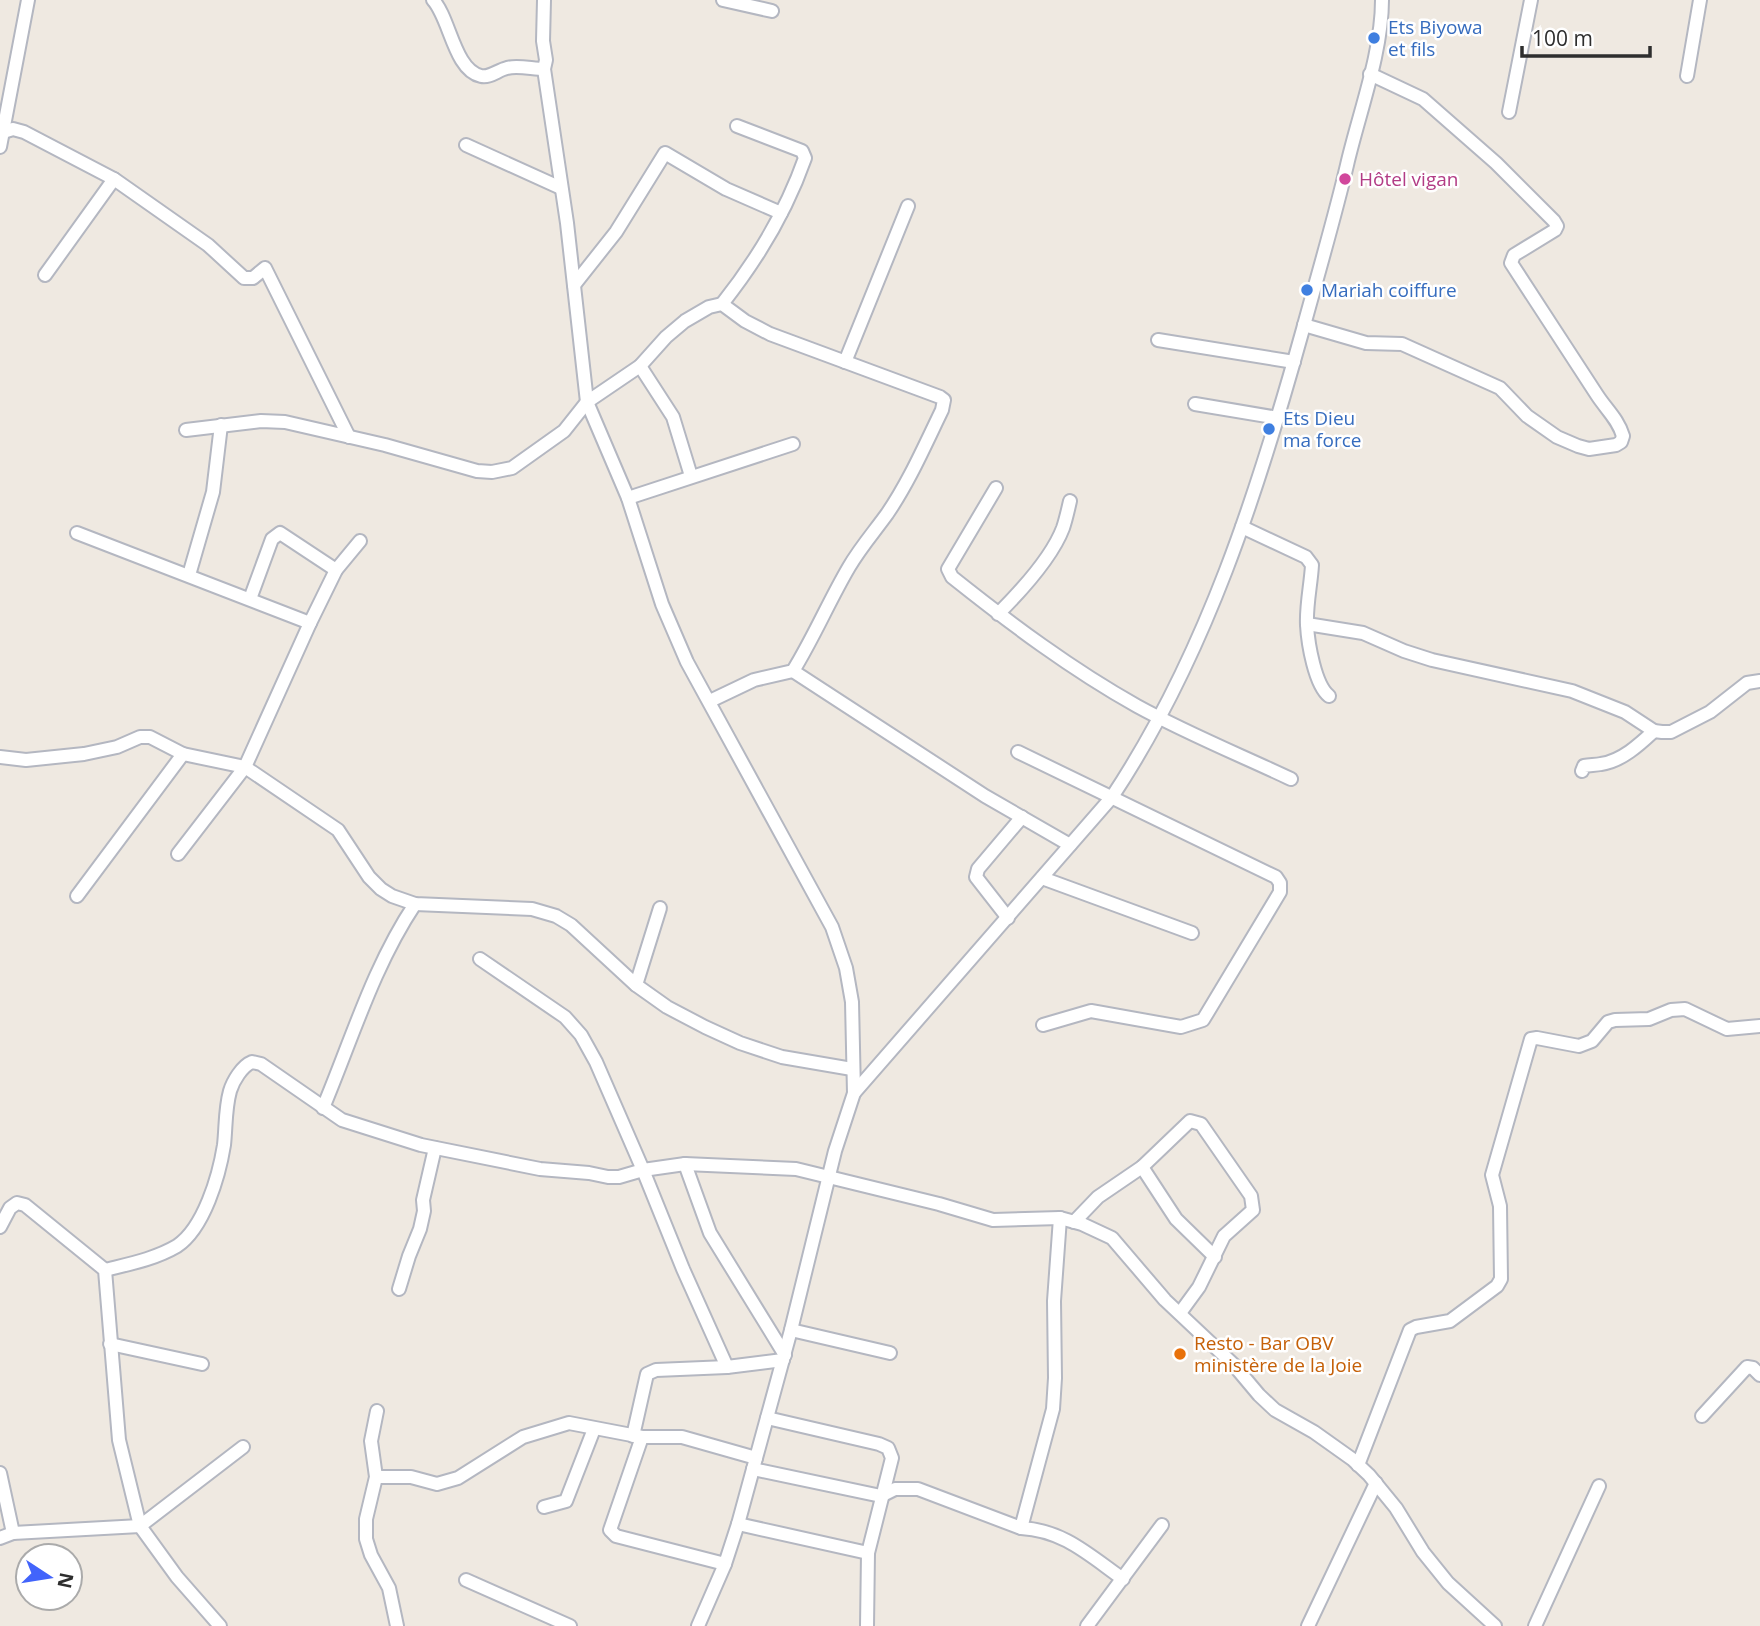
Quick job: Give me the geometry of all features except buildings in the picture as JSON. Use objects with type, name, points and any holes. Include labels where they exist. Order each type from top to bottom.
[{"type":"street","points":[[0,147],[27,0]]},
{"type":"street","points":[[433,0],[446,18],[454,46],[472,72],[489,76],[509,67],[544,69]]},
{"type":"street","points":[[544,0],[544,69],[554,125],[587,402],[628,498],[662,604],[687,662],[832,927],[846,968],[852,1002],[854,1093],[829,1177],[784,1357],[738,1524],[725,1564],[698,1626]]},
{"type":"street","points":[[723,0],[772,11]]},
{"type":"street","points":[[854,1093],[1112,797],[1160,718],[1211,610],[1278,418],[1336,213],[1378,43],[1382,0]]},
{"type":"street","points":[[1509,112],[1531,0]]},
{"type":"street","points":[[1687,76],[1700,0]]},
{"type":"street","points":[[1304,325],[1366,343],[1402,344],[1500,388],[1527,416],[1557,437],[1578,446],[1589,449],[1621,442],[1623,436],[1620,427],[1511,263],[1514,255],[1555,230],[1557,226],[1496,163],[1423,99],[1370,74]]},
{"type":"street","points":[[186,430],[271,421],[348,437],[477,471],[492,472],[512,468],[564,431],[587,402],[640,366],[666,337],[685,321],[709,307],[722,304],[750,269],[793,190],[805,158],[802,150],[737,126]]},
{"type":"street","points":[[1,133],[13,129],[24,132],[114,179],[208,245],[244,278],[253,278],[265,268],[348,437]]},
{"type":"street","points":[[466,145],[561,188]]},
{"type":"street","points":[[574,285],[616,232],[665,153],[726,189],[781,213]]},
{"type":"street","points":[[45,275],[114,179]]},
{"type":"street","points":[[845,362],[908,206]]},
{"type":"street","points":[[710,701],[754,680],[793,671],[815,636],[830,599],[857,553],[887,513],[909,476],[942,410],[944,400],[770,334],[745,321],[722,304]]},
{"type":"street","points":[[1158,340],[1294,362]]},
{"type":"street","points":[[640,366],[673,418],[691,476]]},
{"type":"street","points":[[1195,404],[1278,418]]},
{"type":"street","points":[[189,575],[213,492],[221,425]]},
{"type":"street","points":[[628,498],[793,444]]},
{"type":"street","points":[[996,488],[948,569],[952,578],[998,614],[1099,683],[1160,718],[1291,779]]},
{"type":"street","points":[[998,614],[1011,602],[1045,558],[1062,530],[1070,501]]},
{"type":"street","points":[[1242,527],[1306,557],[1312,565],[1307,624],[1318,681],[1329,696]]},
{"type":"street","points":[[77,533],[310,623]]},
{"type":"street","points":[[250,599],[272,539],[280,533],[336,570]]},
{"type":"street","points":[[178,854],[245,767],[336,570],[360,541]]},
{"type":"street","points":[[1307,624],[1363,633],[1432,660],[1572,691],[1625,712],[1654,731],[1671,732],[1710,712],[1748,683],[1760,681]]},
{"type":"street","points":[[793,671],[985,796],[1070,845]]},
{"type":"street","points":[[1582,771],[1584,766],[1609,762],[1621,756],[1654,731]]},
{"type":"street","points":[[0,757],[26,760],[84,754],[117,747],[140,737],[150,737],[183,754],[245,767],[338,830],[369,877],[381,889],[415,904],[532,909],[556,916],[571,925],[636,985],[667,1007],[740,1043],[782,1057],[852,1069]]},
{"type":"street","points":[[1018,752],[1276,877],[1280,883],[1280,892],[1203,1020],[1181,1027],[1091,1011],[1043,1024]]},
{"type":"street","points":[[77,896],[183,754]]},
{"type":"street","points":[[1008,918],[976,877],[978,869],[1022,817]]},
{"type":"street","points":[[1042,878],[1192,933]]},
{"type":"street","points":[[323,1108],[373,980],[393,937],[415,904]]},
{"type":"street","points":[[636,985],[660,908]]},
{"type":"street","points":[[480,959],[565,1017],[581,1035],[596,1062],[727,1367]]},
{"type":"street","points":[[1358,1465],[1410,1330],[1450,1321],[1497,1286],[1501,1279],[1500,1206],[1492,1175],[1531,1039],[1579,1046],[1591,1041],[1608,1022],[1649,1019],[1660,1013],[1685,1009],[1727,1029],[1760,1026]]},
{"type":"street","points":[[105,1270],[155,1256],[179,1245],[196,1226],[217,1176],[230,1089],[247,1064],[261,1064],[342,1120],[397,1139],[540,1169],[608,1177],[685,1164],[796,1169],[993,1220],[1060,1218],[1112,1238],[1180,1313],[1233,1364],[1275,1410],[1314,1432],[1358,1465],[1396,1508],[1423,1552],[1448,1583],[1494,1626]]},
{"type":"street","points":[[1074,1222],[1098,1197],[1142,1167],[1189,1121],[1201,1124],[1251,1196],[1253,1210],[1224,1236],[1199,1287],[1180,1313]]},
{"type":"street","points":[[399,1289],[420,1229],[424,1211],[423,1200],[435,1147]]},
{"type":"street","points":[[685,1164],[710,1233],[784,1357]]},
{"type":"street","points":[[1142,1167],[1176,1219],[1215,1257]]},
{"type":"street","points":[[0,1227],[10,1208],[17,1203],[25,1205],[105,1270],[118,1440],[140,1526],[177,1577],[220,1626]]},
{"type":"street","points":[[1021,1528],[1053,1409],[1054,1301],[1060,1218]]},
{"type":"street","points":[[791,1330],[890,1353]]},
{"type":"street","points":[[110,1344],[202,1364]]},
{"type":"street","points":[[725,1564],[615,1536],[610,1530],[637,1436],[647,1374],[656,1370],[727,1367],[784,1357]]},
{"type":"street","points":[[1702,1416],[1747,1367],[1753,1368],[1760,1376]]},
{"type":"street","points":[[377,1411],[371,1441],[376,1477],[366,1519],[366,1539],[388,1588],[397,1626]]},
{"type":"street","points":[[767,1418],[888,1448],[892,1458],[868,1553],[867,1626]]},
{"type":"street","points":[[376,1477],[411,1477],[437,1484],[458,1478],[523,1437],[569,1423],[637,1436],[681,1437],[755,1464],[881,1496],[895,1489],[918,1489],[1021,1528],[1038,1528],[1062,1537],[1123,1579]]},
{"type":"street","points":[[544,1507],[566,1500],[594,1429]]},
{"type":"street","points":[[0,1538],[13,1533],[140,1526],[243,1447]]},
{"type":"street","points":[[0,1473],[13,1533]]},
{"type":"street","points":[[1308,1626],[1376,1483]]},
{"type":"street","points":[[1535,1626],[1599,1486]]},
{"type":"street","points":[[738,1524],[868,1553]]},
{"type":"street","points":[[1087,1626],[1162,1525]]},
{"type":"street","points":[[466,1580],[570,1626]]},
{"type":"place","name":"Ets Biyowa et fils","points":[[1374,38]]},
{"type":"place","name":"Hôtel vigan","points":[[1345,179]]},
{"type":"place","name":"Mariah coiffure","points":[[1307,290]]},
{"type":"place","name":"Ets Dieu ma force","points":[[1269,429]]},
{"type":"place","name":"Resto - Bar OBV ministère de la Joie","points":[[1180,1354]]}]
